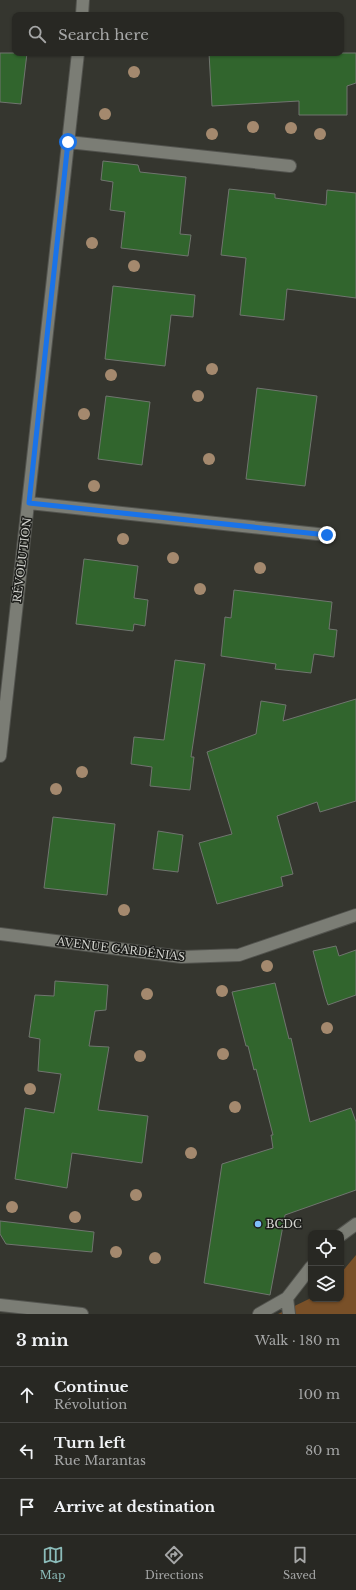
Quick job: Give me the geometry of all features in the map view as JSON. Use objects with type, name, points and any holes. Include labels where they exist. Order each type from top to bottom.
[{"type":"street","points":[[82,12],[83,0]]},
{"type":"street","name":"RÉVOLUTION","points":[[0,756],[78,56]]},
{"type":"street","points":[[68,142],[290,166]]},
{"type":"street","points":[[29,503],[327,535]]},
{"type":"street","name":"AVENUE GARDÉNIAS","points":[[0,934],[182,957],[239,955],[356,915]]},
{"type":"street","points":[[344,1233],[356,1224]]},
{"type":"street","points":[[259,1314],[287,1298],[308,1271]]},
{"type":"street","points":[[287,1298],[289,1314]]},
{"type":"street","points":[[0,1305],[82,1314]]},
{"type":"shaded area","points":[[356,1255],[356,1314],[278,1314],[308,1299],[308,1302],[344,1302],[344,1269]]},
{"type":"building","points":[[0,53],[12,53],[12,56],[27,56],[21,104],[0,102]]},
{"type":"building","points":[[344,53],[356,53],[356,83],[347,86],[347,115],[299,115],[299,101],[212,106],[209,56],[344,56]]},
{"type":"building","points":[[103,161],[138,165],[140,172],[186,177],[180,234],[191,235],[188,256],[121,248],[125,212],[110,210],[113,182],[101,180]]},
{"type":"building","points":[[229,189],[275,194],[275,198],[326,205],[327,190],[356,193],[356,298],[287,289],[284,320],[240,315],[246,258],[221,255]]},
{"type":"building","points":[[113,286],[195,295],[193,317],[171,315],[165,366],[105,359]]},
{"type":"building","points":[[257,388],[317,396],[305,486],[246,479]]},
{"type":"building","points":[[106,396],[150,402],[142,465],[98,459]]},
{"type":"building","points":[[84,559],[138,566],[134,598],[148,600],[145,626],[134,624],[133,631],[76,624]]},
{"type":"building","points":[[234,590],[332,602],[329,629],[337,630],[334,657],[314,654],[311,673],[275,669],[276,664],[221,656],[225,617],[231,618]]},
{"type":"building","points":[[175,660],[205,664],[191,757],[194,757],[190,790],[150,786],[152,767],[131,764],[134,737],[164,740]]},
{"type":"building","points":[[356,699],[356,801],[320,812],[317,802],[277,816],[293,874],[281,877],[283,886],[217,904],[199,843],[232,834],[207,752],[256,734],[261,701],[286,705],[283,721]]},
{"type":"building","points":[[53,817],[115,824],[107,895],[44,888]]},
{"type":"building","points":[[158,831],[183,835],[178,872],[153,869]]},
{"type":"building","points":[[336,946],[339,956],[356,950],[356,995],[328,1005],[313,951]]},
{"type":"building","points":[[55,981],[108,985],[106,1010],[95,1011],[89,1046],[109,1047],[98,1110],[148,1116],[142,1163],[72,1153],[67,1188],[15,1179],[25,1108],[54,1113],[61,1074],[38,1071],[40,1039],[29,1037],[35,995],[54,996]]},
{"type":"building","points":[[275,983],[289,1039],[291,1038],[310,1122],[351,1108],[356,1122],[356,1190],[285,1215],[270,1295],[204,1283],[222,1164],[273,1148],[271,1135],[273,1135],[256,1069],[254,1070],[248,1046],[246,1046],[232,992]]},
{"type":"building","points":[[0,1221],[94,1232],[92,1252],[6,1244],[0,1234]]},
{"type":"place","name":"BCDC","points":[[258,1224]]},
{"type":"route","points":[[68,142],[29,503],[327,535]]}]
